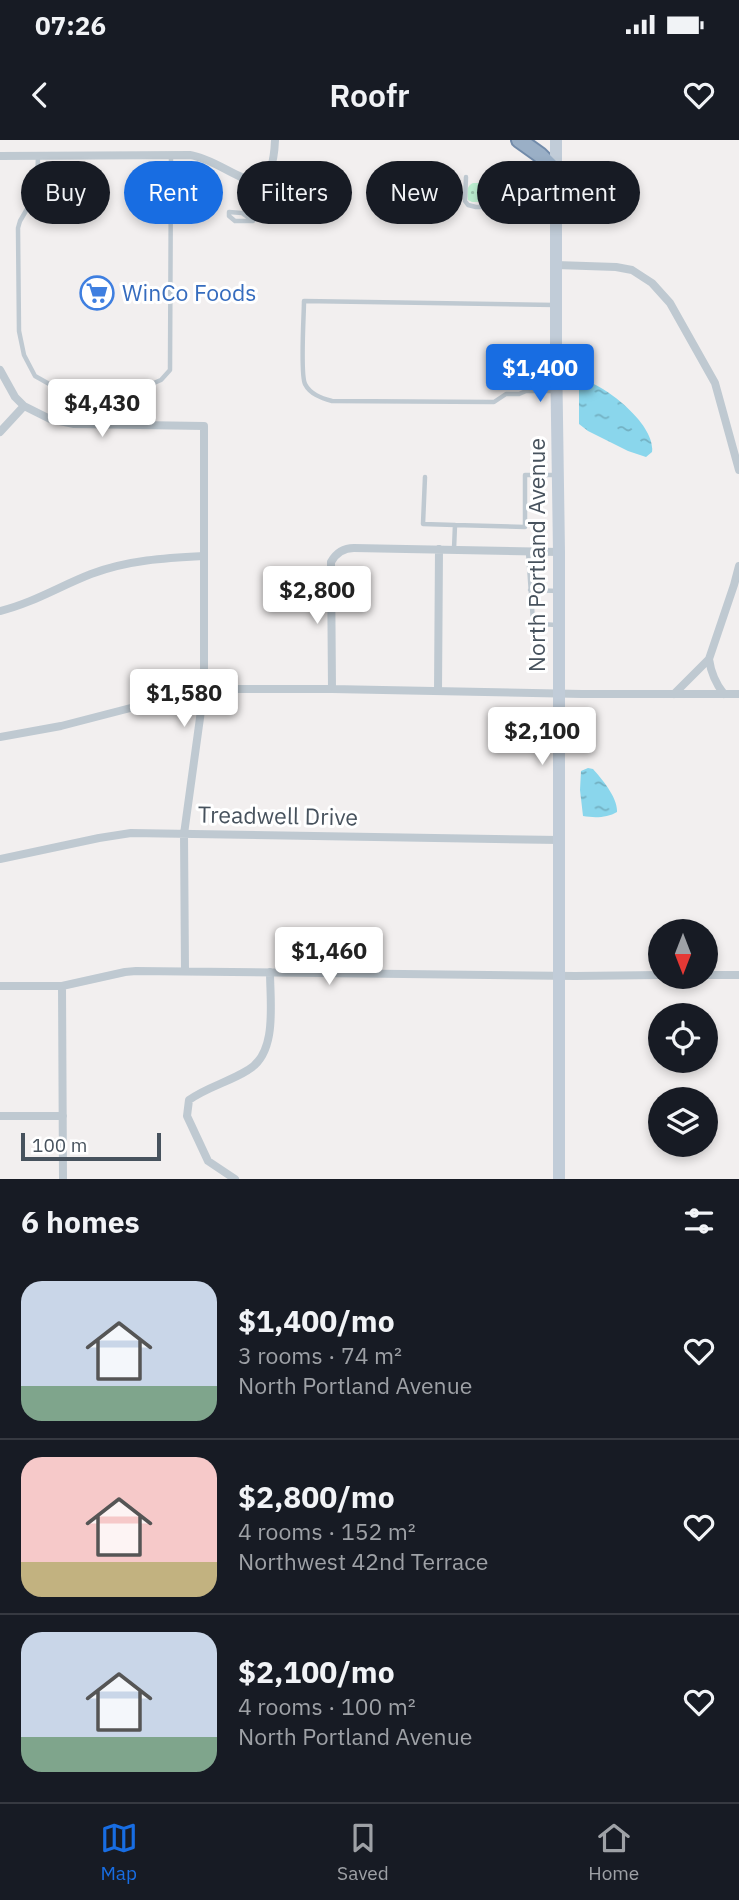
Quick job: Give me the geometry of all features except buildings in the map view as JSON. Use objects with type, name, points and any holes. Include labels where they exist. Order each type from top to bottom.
[{"type":"highway","points":[[520,140],[546,161]]},
{"type":"main road","name":"North Portland Avenue","points":[[556,140],[556,161]]},
{"type":"main road","name":"North Portland Avenue","points":[[556,224],[559,1179]]},
{"type":"street","points":[[0,156],[197,156],[247,180],[261,180],[268,175],[274,161],[275,140]]},
{"type":"street","points":[[556,265],[632,270],[652,283],[670,303],[715,383],[739,470]]},
{"type":"street","points":[[0,370],[15,397],[24,406],[50,419],[74,424],[204,426],[204,689],[184,834],[185,971]]},
{"type":"street","points":[[0,432],[24,406]]},
{"type":"street","points":[[332,689],[331,562],[334,556],[347,548],[559,551]]},
{"type":"street","points":[[439,549],[439,691]]},
{"type":"street","points":[[0,611],[35,600],[110,568],[164,558],[204,556]]},
{"type":"street","points":[[674,694],[709,659],[739,566]]},
{"type":"street","points":[[709,659],[711,671],[724,694]]},
{"type":"street","points":[[0,737],[61,726],[204,689],[739,694]]},
{"type":"street","name":"Treadwell Drive","points":[[0,859],[131,833],[559,840]]},
{"type":"street","points":[[0,986],[62,986],[125,972],[648,975]]},
{"type":"street","points":[[235,1179],[208,1161],[187,1116],[189,1100],[201,1091],[250,1069],[263,1057],[270,1036],[271,972]]},
{"type":"street","points":[[718,975],[739,975]]},
{"type":"street","points":[[62,986],[63,1179]]},
{"type":"street","points":[[0,1116],[63,1116]]},
{"type":"lane","points":[[38,155],[37,192],[18,228],[19,331],[24,355],[36,376],[51,385],[149,385],[161,380],[170,370],[171,155]]},
{"type":"lane","points":[[466,177],[465,201],[468,205],[477,207]]},
{"type":"lane","points":[[229,212],[242,212],[253,221],[235,221],[229,216],[229,212]]},
{"type":"lane","points":[[556,305],[304,300],[303,381],[318,396],[332,401],[494,402],[506,394],[557,391]]},
{"type":"lane","points":[[425,477],[423,524],[526,527],[525,475],[558,475]]},
{"type":"lane","points":[[454,549],[455,526]]},
{"type":"lane","points":[[528,551],[533,621],[559,625]]},
{"type":"lane","points":[[530,590],[559,591]]},
{"type":"green space","points":[[477,183],[477,202],[468,200],[469,186]]},
{"type":"water","points":[[586,381],[607,391],[629,409],[647,431],[652,452],[646,457],[628,451],[579,424],[579,385],[580,382]]},
{"type":"water","points":[[593,769],[609,789],[617,812],[600,817],[583,816],[581,771]]},
{"type":"place","name":"WinCo Foods","points":[[97,293]]}]
